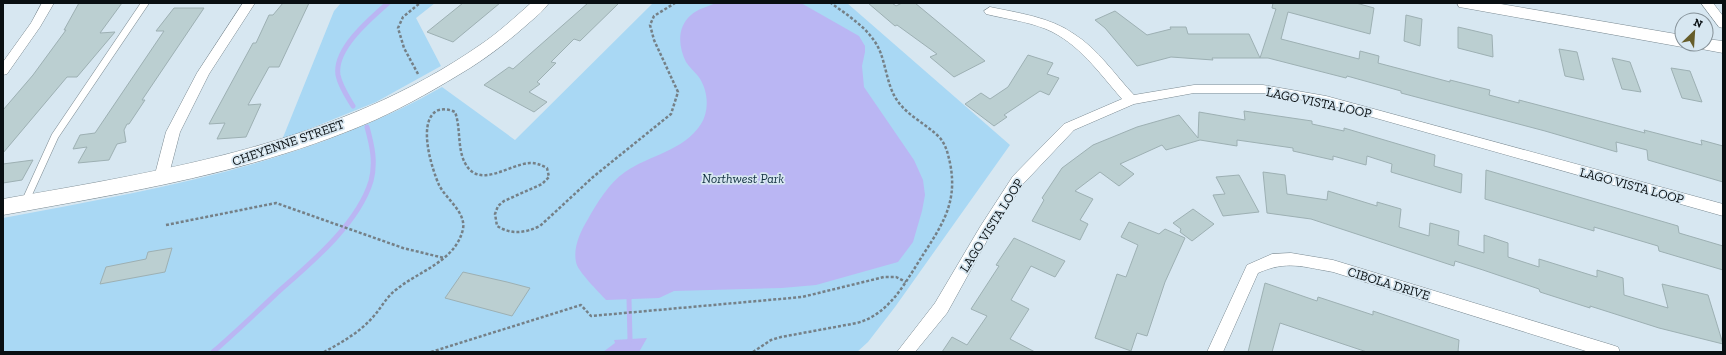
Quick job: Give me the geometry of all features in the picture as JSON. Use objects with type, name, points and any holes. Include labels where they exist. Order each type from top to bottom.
[{"type":"street","points":[[3,71],[36,24],[48,3]]},
{"type":"street","points":[[161,178],[173,132],[203,73],[249,3]]},
{"type":"street","name":"CHEYENNE STREET","points":[[3,207],[161,178],[243,159],[314,136],[402,99],[478,55],[541,3]]},
{"type":"street","points":[[1464,3],[1674,40]]},
{"type":"street","points":[[1707,3],[1723,24]]},
{"type":"street","points":[[990,11],[1020,17],[1060,31],[1079,43],[1131,100]]},
{"type":"street","name":"LAGO VISTA LOOP","points":[[905,352],[940,308],[985,231],[1018,180],[1069,127],[1131,100],[1194,89],[1262,89],[1326,100],[1723,210]]},
{"type":"street","name":"CIBOLA DRIVE","points":[[1215,352],[1252,269],[1272,260],[1291,259],[1333,266],[1612,352]]},
{"type":"lane","points":[[24,203],[55,136],[145,3]]},
{"type":"path","points":[[419,76],[402,46],[397,30],[399,23],[420,3]]},
{"type":"path","points":[[324,352],[346,338],[374,316],[388,295],[414,276],[444,258],[462,235],[463,222],[440,186],[432,167],[426,133],[427,125],[432,115],[442,109],[448,109],[455,112],[462,154],[466,164],[474,173],[484,175],[491,174],[537,162],[547,168],[549,177],[540,187],[503,200],[494,208],[493,213],[496,226],[502,230],[516,233],[532,230],[540,226],[593,177],[671,114],[678,99],[678,92],[654,40],[650,25],[654,16],[675,3]]},
{"type":"path","points":[[753,352],[771,340],[868,320],[885,309],[906,282],[950,210],[952,188],[947,149],[940,138],[910,115],[895,97],[881,53],[874,39],[857,22],[831,3]]},
{"type":"path","points":[[166,225],[276,203],[403,248],[444,258]]},
{"type":"path","points":[[431,352],[581,305],[591,316],[802,297],[884,277],[896,277],[906,282]]},
{"type":"green space","points":[[341,3],[435,3],[416,18],[441,66],[376,102],[282,140],[334,11]]},
{"type":"green space","name":"Northwest Park","points":[[653,3],[847,3],[1010,145],[895,307],[868,342],[857,352],[3,352],[3,218],[173,184],[228,171],[283,155],[337,136],[390,114],[442,87],[515,140]]},
{"type":"shaded area","points":[[715,3],[801,3],[859,36],[865,46],[862,66],[864,87],[914,160],[923,180],[925,195],[913,242],[898,262],[816,285],[782,288],[674,291],[659,298],[606,300],[580,271],[575,257],[578,240],[582,229],[599,200],[609,187],[619,177],[634,166],[676,147],[694,133],[701,124],[707,106],[706,93],[698,76],[683,56],[680,37],[683,25],[691,15],[696,11]]},
{"type":"shaded area","points":[[647,338],[639,352],[603,352],[615,343],[614,340]]},
{"type":"building","points":[[79,3],[122,3],[100,33],[115,32],[77,77],[67,77],[3,153],[3,110],[33,75],[66,30],[64,30]]},
{"type":"building","points":[[283,3],[309,3],[279,67],[269,67],[248,105],[261,104],[246,137],[217,139],[225,123],[209,124],[253,43],[256,43],[269,15],[273,15]]},
{"type":"building","points":[[463,3],[500,3],[453,42],[427,32]]},
{"type":"building","points":[[588,3],[619,3],[580,41],[574,39],[551,62],[556,63],[537,82],[540,84],[529,92],[547,102],[534,112],[484,85],[509,67],[513,69]]},
{"type":"building","points":[[868,3],[892,3],[896,6],[902,3],[915,3],[985,61],[954,77],[930,57],[937,54],[897,25],[895,26]]},
{"type":"building","points":[[1273,3],[1356,3],[1374,8],[1370,34],[1288,12],[1281,39],[1359,59],[1360,51],[1379,56],[1378,63],[1450,82],[1450,80],[1490,90],[1489,95],[1519,103],[1519,100],[1645,133],[1644,130],[1702,145],[1701,140],[1723,146],[1723,182],[1648,160],[1647,150],[1616,142],[1617,152],[1545,131],[1401,93],[1401,91],[1347,76],[1346,78],[1268,58],[1260,58],[1276,9],[1272,8]]},
{"type":"building","points":[[174,8],[204,8],[142,100],[145,100],[129,124],[127,124],[124,130],[126,142],[117,144],[109,160],[78,163],[87,147],[73,149],[80,135],[95,133],[164,31],[156,31]]},
{"type":"building","points":[[1115,11],[1147,35],[1171,29],[1170,27],[1186,27],[1188,34],[1249,34],[1260,58],[1212,58],[1213,60],[1171,57],[1137,66],[1105,28],[1095,20]]},
{"type":"building","points":[[1406,15],[1422,19],[1420,46],[1404,41]]},
{"type":"building","points":[[1458,27],[1492,35],[1493,57],[1458,48]]},
{"type":"building","points":[[1559,49],[1577,52],[1584,80],[1565,76]]},
{"type":"building","points":[[1028,55],[1053,63],[1047,74],[1059,78],[1049,95],[1040,91],[1004,115],[1007,117],[994,126],[965,104],[981,93],[990,99],[1008,87]]},
{"type":"building","points":[[1612,58],[1630,62],[1641,92],[1622,89]]},
{"type":"building","points":[[1671,68],[1690,71],[1702,102],[1682,98]]},
{"type":"building","points":[[1244,111],[1312,121],[1312,124],[1344,131],[1344,128],[1435,155],[1434,166],[1462,174],[1461,193],[1391,172],[1392,164],[1367,156],[1366,165],[1333,156],[1333,160],[1293,151],[1293,148],[1237,140],[1237,146],[1200,140],[1166,150],[1162,145],[1120,164],[1134,174],[1119,186],[1100,172],[1075,191],[1093,199],[1080,220],[1088,224],[1080,240],[1032,221],[1044,200],[1042,198],[1062,168],[1093,145],[1137,127],[1179,115],[1198,138],[1199,112],[1245,120]]},
{"type":"building","points":[[33,160],[22,180],[3,183],[3,164]]},
{"type":"building","points":[[1486,170],[1678,226],[1679,233],[1723,246],[1723,270],[1659,251],[1658,246],[1594,227],[1594,231],[1485,199]]},
{"type":"building","points":[[1263,172],[1285,175],[1287,194],[1327,200],[1328,191],[1377,206],[1377,202],[1401,209],[1399,227],[1429,236],[1430,223],[1459,231],[1458,245],[1484,253],[1484,235],[1508,243],[1508,257],[1539,267],[1539,259],[1597,277],[1597,270],[1623,278],[1624,295],[1668,308],[1662,284],[1708,295],[1723,344],[1659,328],[1590,306],[1590,308],[1540,292],[1539,289],[1455,261],[1454,266],[1311,219],[1267,213]]},
{"type":"building","points":[[1239,175],[1259,212],[1223,216],[1213,195],[1225,194],[1216,177]]},
{"type":"building","points":[[1193,209],[1214,224],[1192,241],[1180,232],[1181,229],[1173,223]]},
{"type":"building","points":[[1129,222],[1159,234],[1165,229],[1185,238],[1165,282],[1147,336],[1137,333],[1131,351],[1095,338],[1117,274],[1126,277],[1138,245],[1121,237]]},
{"type":"building","points":[[1014,238],[1065,261],[1055,277],[1031,266],[1011,300],[1029,309],[1010,339],[1035,352],[942,352],[952,337],[967,345],[987,316],[971,309],[999,266],[996,265]]},
{"type":"building","points":[[172,248],[165,272],[100,284],[106,267],[146,259],[148,252]]},
{"type":"building","points":[[463,272],[530,288],[512,316],[445,298]]},
{"type":"building","points":[[1265,283],[1317,301],[1318,297],[1373,315],[1373,311],[1459,340],[1458,352],[1367,352],[1280,323],[1272,352],[1248,352]]},
{"type":"waterway","points":[[353,106],[339,79],[338,65],[347,45],[355,35],[388,3]]},
{"type":"waterway","points":[[213,352],[332,242],[356,212],[365,197],[371,181],[373,167],[373,154],[367,127]]},
{"type":"waterway","points":[[625,352],[630,339],[629,299],[632,293]]}]
